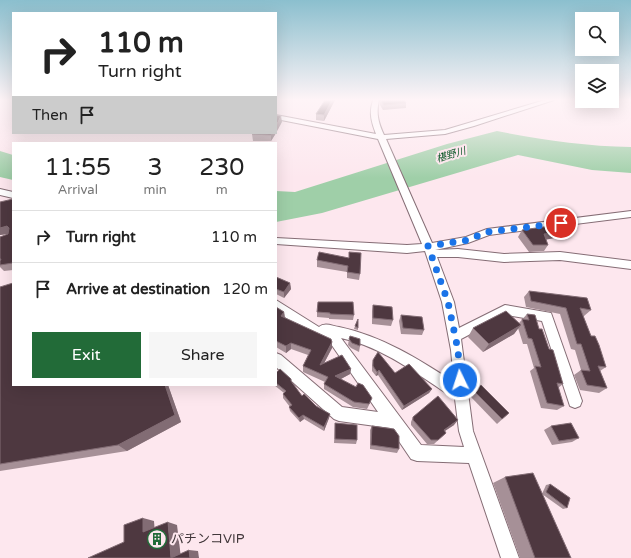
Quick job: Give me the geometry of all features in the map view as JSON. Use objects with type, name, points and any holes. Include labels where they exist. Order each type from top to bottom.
[{"type":"street","points":[[320,126],[382,139],[445,132],[468,126]]},
{"type":"street","points":[[377,126],[428,246],[448,302],[455,336],[466,432],[510,558]]},
{"type":"street","points":[[0,192],[12,195]]},
{"type":"street","points":[[277,241],[407,249],[468,240],[487,232],[631,214]]},
{"type":"street","points":[[428,246],[458,253],[504,258],[560,256],[631,265]]},
{"type":"street","points":[[277,298],[324,329],[335,340],[416,453],[473,455]]},
{"type":"street","points":[[277,306],[294,315],[312,330],[321,334],[324,329]]},
{"type":"street","points":[[455,336],[505,310],[547,317],[575,401]]},
{"type":"street","points":[[324,329],[362,338],[385,348],[461,395]]},
{"type":"street","points":[[277,360],[339,414],[394,422]]},
{"type":"water","name":"椹野川","points":[[497,131],[564,142],[631,147],[631,173],[592,170],[518,155],[322,213],[277,222],[277,191],[295,192],[447,144]]},
{"type":"water","points":[[0,151],[12,155],[12,180],[0,177]]},
{"type":"building","points":[[12,199],[12,263],[0,265],[0,237],[8,234],[9,228],[7,226],[0,228],[0,202]]},
{"type":"building","points":[[557,225],[558,232],[544,234],[548,245],[533,245],[522,230]]},
{"type":"building","points":[[319,252],[349,258],[349,252],[361,253],[360,274],[347,272],[348,266],[317,260]]},
{"type":"building","points":[[277,277],[290,283],[284,292],[277,289]]},
{"type":"building","points":[[12,283],[12,386],[165,386],[175,415],[118,445],[0,464],[0,287]]},
{"type":"building","points":[[529,291],[587,298],[591,310],[580,308],[591,336],[595,336],[599,345],[606,367],[598,366],[607,388],[587,385],[581,370],[590,371],[581,344],[577,344],[566,308],[531,301]]},
{"type":"building","points":[[318,302],[353,302],[354,315],[317,312]]},
{"type":"building","points":[[373,305],[392,307],[393,320],[373,318]]},
{"type":"building","points":[[277,308],[284,312],[281,316],[331,339],[332,342],[320,365],[342,355],[351,369],[335,376],[356,387],[358,383],[363,385],[372,398],[369,404],[354,402],[324,384],[328,377],[303,366],[311,350],[291,343],[286,346],[277,342]]},
{"type":"building","points":[[506,311],[521,325],[489,344],[473,328]]},
{"type":"building","points":[[527,314],[535,315],[539,329],[542,329],[549,349],[553,350],[563,384],[557,383],[564,406],[547,403],[535,366],[541,367],[532,339],[528,338],[522,319],[529,320]]},
{"type":"building","points":[[401,315],[422,317],[424,330],[403,328]]},
{"type":"building","points":[[358,319],[358,328],[355,326]]},
{"type":"building","points":[[350,336],[360,339],[360,346],[352,343],[349,339]]},
{"type":"building","points":[[378,352],[395,373],[409,364],[432,389],[404,406],[379,370],[377,372],[373,366],[373,360]]},
{"type":"building","points":[[280,369],[291,379],[302,396],[304,394],[316,406],[330,414],[324,427],[303,415],[299,418],[289,407],[292,405],[283,394],[286,391],[277,384],[277,372]]},
{"type":"building","points":[[481,385],[509,413],[502,419],[474,391]]},
{"type":"building","points":[[438,396],[458,420],[444,430],[446,433],[438,440],[431,440],[413,420],[413,417]]},
{"type":"building","points":[[335,423],[357,425],[357,440],[335,439]]},
{"type":"building","points":[[571,423],[579,438],[559,441],[551,426]]},
{"type":"building","points":[[372,426],[394,429],[399,436],[399,449],[371,445]]},
{"type":"building","points":[[533,473],[571,558],[535,558],[505,477]]},
{"type":"building","points":[[550,484],[570,498],[567,508],[546,492]]},
{"type":"building","name":"パチンコVIP","points":[[143,518],[143,532],[168,522],[171,558],[88,558],[124,542],[124,525]]},
{"type":"building","points":[[189,550],[190,558],[171,558]]},
{"type":"place","name":"パチンコVIP","points":[[157,539]]},
{"type":"route","points":[[460,380],[458,350],[448,302],[428,246],[439,246],[468,240],[487,232],[561,223]]}]
